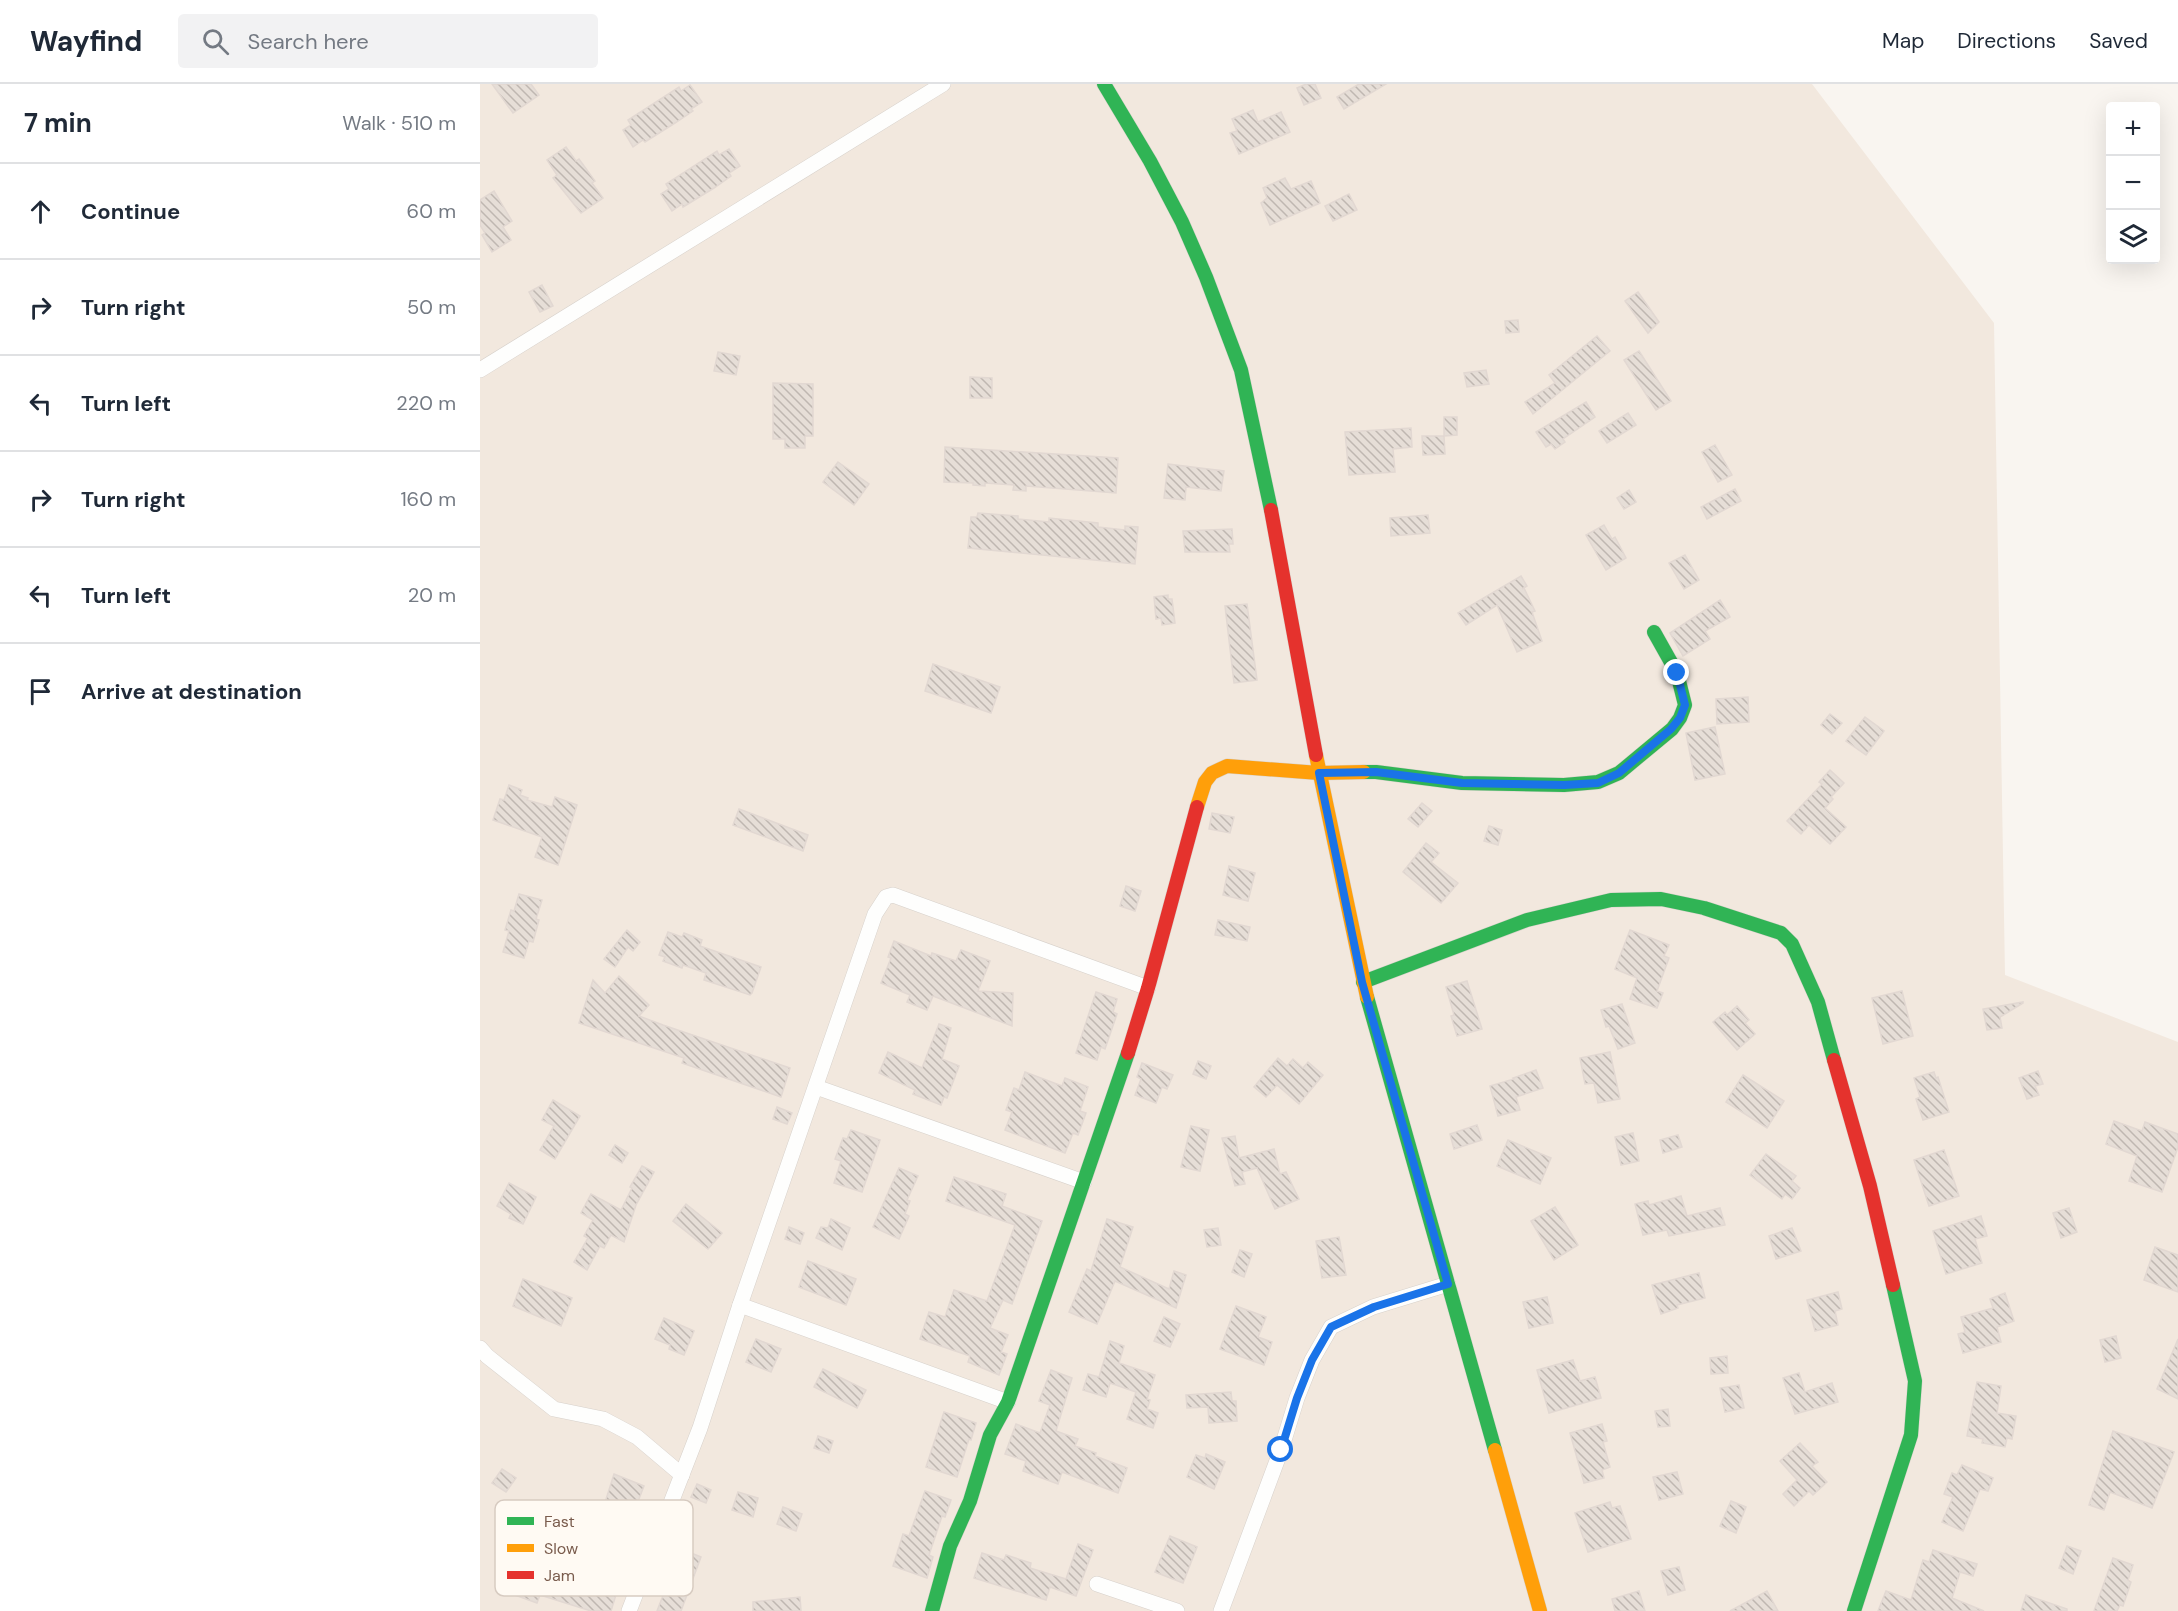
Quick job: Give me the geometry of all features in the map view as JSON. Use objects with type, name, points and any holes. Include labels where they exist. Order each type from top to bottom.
[{"type":"street","points":[[480,370],[943,84]]},
{"type":"street","points":[[1104,84],[1150,161],[1182,222],[1206,277],[1241,370],[1274,526],[1319,773],[1362,982],[1540,1611]]},
{"type":"street","points":[[932,1611],[950,1546],[970,1501],[990,1435],[1008,1402],[1124,1070],[1198,802],[1208,778],[1212,773],[1227,766],[1319,773],[1376,772],[1462,783],[1564,785],[1598,783],[1619,773],[1671,729],[1680,718],[1685,705],[1677,673],[1654,632]]},
{"type":"street","points":[[672,1500],[700,1428],[875,914],[886,897],[893,895],[1148,988]]},
{"type":"street","points":[[1362,982],[1527,920],[1611,900],[1661,899],[1704,908],[1781,933],[1792,944],[1818,1002],[1867,1175],[1915,1381],[1911,1435],[1854,1611]]},
{"type":"street","points":[[816,1087],[1084,1182]]},
{"type":"street","points":[[1221,1611],[1281,1450],[1297,1398],[1312,1360],[1331,1327],[1374,1307],[1448,1284]]},
{"type":"street","points":[[740,1305],[1008,1402]]},
{"type":"street","points":[[480,1347],[487,1356],[554,1409],[603,1419],[637,1437],[682,1475]]},
{"type":"street","points":[[1097,1584],[1177,1611]]},
{"type":"street","points":[[629,1611],[635,1596]]},
{"type":"shaded area","points":[[480,84],[1812,84],[1994,323],[2005,975],[2178,1042],[2178,1611],[480,1611]]},
{"type":"building","points":[[492,84],[531,84],[539,95],[513,113]]},
{"type":"building","points":[[1306,84],[1315,84],[1321,98],[1304,105],[1297,88]]},
{"type":"building","points":[[1359,84],[1386,84],[1344,109],[1337,97]]},
{"type":"building","points":[[690,85],[702,102],[675,123],[633,147],[623,130],[631,125],[628,120],[679,87],[681,91]]},
{"type":"building","points":[[1253,110],[1258,122],[1281,112],[1290,132],[1239,154],[1230,133],[1237,131],[1232,119]]},
{"type":"building","points":[[566,147],[576,161],[579,159],[595,181],[592,183],[603,198],[581,213],[553,178],[557,175],[547,160]]},
{"type":"building","points":[[729,149],[740,166],[729,173],[731,176],[683,207],[682,204],[672,211],[661,194],[669,189],[666,184],[717,151],[719,155]]},
{"type":"building","points":[[1285,178],[1291,189],[1311,181],[1320,203],[1270,225],[1261,203],[1267,198],[1263,188]]},
{"type":"building","points":[[494,191],[512,221],[503,227],[511,240],[492,252],[482,235],[485,233],[480,225],[480,200]]},
{"type":"building","points":[[1349,194],[1357,210],[1333,221],[1325,206]]},
{"type":"building","points":[[542,285],[553,306],[540,312],[529,292]]},
{"type":"building","points":[[1638,292],[1659,322],[1648,333],[1625,301]]},
{"type":"building","points":[[1518,320],[1519,332],[1506,333],[1505,321]]},
{"type":"building","points":[[1597,336],[1610,351],[1533,414],[1525,402],[1555,383],[1549,375]]},
{"type":"building","points":[[1639,351],[1671,401],[1656,410],[1624,360]]},
{"type":"building","points":[[718,352],[740,356],[736,375],[714,371]]},
{"type":"building","points":[[1486,370],[1489,384],[1467,387],[1464,373]]},
{"type":"building","points":[[970,377],[992,378],[992,398],[970,398]]},
{"type":"building","points":[[773,383],[813,384],[813,436],[805,436],[805,448],[785,448],[785,439],[773,439]]},
{"type":"building","points":[[1586,402],[1595,417],[1563,439],[1565,442],[1555,449],[1551,444],[1546,447],[1536,432]]},
{"type":"building","points":[[1628,413],[1636,425],[1607,443],[1599,431]]},
{"type":"building","points":[[1444,417],[1457,417],[1457,435],[1444,436]]},
{"type":"building","points":[[1411,428],[1412,447],[1393,449],[1395,472],[1349,475],[1345,432]]},
{"type":"building","points":[[1422,436],[1444,436],[1445,454],[1423,455]]},
{"type":"building","points":[[1715,445],[1732,475],[1718,482],[1702,452]]},
{"type":"building","points":[[945,447],[1118,458],[1116,493],[1026,486],[1026,491],[1013,490],[1014,485],[985,483],[985,486],[973,485],[973,483],[944,482]]},
{"type":"building","points":[[838,462],[869,484],[854,505],[823,482]]},
{"type":"building","points":[[1168,464],[1224,471],[1221,491],[1186,487],[1185,500],[1164,498]]},
{"type":"building","points":[[1735,489],[1741,501],[1707,519],[1701,507]]},
{"type":"building","points":[[1629,490],[1636,502],[1624,509],[1617,498]]},
{"type":"building","points":[[978,513],[1018,516],[1018,519],[1049,522],[1049,518],[1098,523],[1098,527],[1125,530],[1125,526],[1138,527],[1135,564],[968,548],[971,517],[977,517]]},
{"type":"building","points":[[1428,515],[1430,533],[1391,536],[1390,518]]},
{"type":"building","points":[[1604,525],[1612,539],[1615,537],[1626,558],[1606,570],[1586,535]]},
{"type":"building","points":[[1232,529],[1233,544],[1229,544],[1230,552],[1185,552],[1183,531]]},
{"type":"building","points":[[1685,555],[1699,580],[1684,589],[1669,563]]},
{"type":"building","points":[[1521,576],[1527,586],[1522,589],[1524,588],[1535,611],[1532,612],[1542,641],[1517,652],[1497,605],[1466,625],[1458,613]]},
{"type":"building","points":[[1168,595],[1168,599],[1172,599],[1175,623],[1162,625],[1161,618],[1156,619],[1154,597]]},
{"type":"building","points":[[1720,600],[1730,617],[1705,631],[1710,639],[1683,656],[1670,633]]},
{"type":"building","points":[[1247,604],[1257,680],[1234,683],[1225,606]]},
{"type":"building","points":[[933,664],[1000,687],[991,713],[925,691]]},
{"type":"building","points":[[1748,697],[1749,722],[1717,724],[1716,699]]},
{"type":"building","points":[[1830,714],[1842,723],[1832,734],[1821,725]]},
{"type":"building","points":[[1865,717],[1884,731],[1866,755],[1846,741]]},
{"type":"building","points":[[1715,727],[1725,774],[1695,780],[1686,733]]},
{"type":"building","points":[[1830,770],[1844,783],[1831,797],[1833,799],[1825,808],[1846,827],[1830,844],[1809,825],[1801,834],[1787,821],[1822,784],[1819,782]]},
{"type":"building","points":[[509,785],[522,790],[520,795],[528,798],[527,800],[552,807],[555,797],[577,805],[558,865],[535,857],[542,837],[493,820],[500,799],[504,800]]},
{"type":"building","points":[[1422,803],[1432,811],[1418,827],[1408,819]]},
{"type":"building","points":[[739,809],[808,835],[803,851],[733,825]]},
{"type":"building","points":[[1212,813],[1234,817],[1230,833],[1209,829]]},
{"type":"building","points":[[1489,826],[1502,830],[1498,845],[1484,841]]},
{"type":"building","points":[[1426,843],[1439,853],[1431,862],[1458,883],[1441,903],[1403,872]]},
{"type":"building","points":[[1229,866],[1255,873],[1248,901],[1223,895]]},
{"type":"building","points":[[1126,886],[1141,891],[1135,911],[1120,906]]},
{"type":"building","points":[[519,894],[542,900],[536,919],[539,920],[533,942],[529,941],[524,958],[503,952],[509,931],[505,930]]},
{"type":"building","points":[[1218,920],[1250,927],[1247,941],[1215,935]]},
{"type":"building","points":[[627,930],[640,942],[633,951],[628,947],[615,967],[604,959]]},
{"type":"building","points":[[1630,930],[1669,945],[1664,956],[1669,958],[1657,991],[1663,993],[1657,1008],[1630,999],[1637,978],[1615,969]]},
{"type":"building","points":[[668,932],[682,937],[684,933],[702,940],[700,946],[761,967],[752,993],[750,995],[704,980],[706,973],[663,961],[665,957],[659,955]]},
{"type":"building","points":[[894,941],[931,956],[932,953],[956,961],[961,950],[990,961],[978,991],[1013,993],[1012,1026],[933,996],[927,1010],[907,1002],[910,995],[881,983],[891,958],[888,957]]},
{"type":"building","points":[[619,976],[649,1005],[639,1016],[790,1068],[781,1097],[682,1063],[684,1058],[579,1023],[593,980],[605,993]]},
{"type":"building","points":[[1467,981],[1482,1029],[1457,1036],[1446,987]]},
{"type":"building","points":[[1902,991],[1913,1036],[1883,1044],[1872,998]]},
{"type":"building","points":[[1096,992],[1117,999],[1113,1012],[1117,1014],[1105,1049],[1101,1047],[1097,1060],[1076,1053]]},
{"type":"building","points":[[2023,1002],[2000,1017],[2002,1028],[1987,1030],[1983,1009]]},
{"type":"building","points":[[1622,1004],[1635,1043],[1618,1049],[1609,1026],[1606,1027],[1601,1010]]},
{"type":"building","points":[[1737,1006],[1749,1020],[1745,1023],[1755,1034],[1737,1050],[1713,1022],[1725,1012],[1727,1015]]},
{"type":"building","points":[[939,1024],[951,1028],[942,1059],[959,1066],[947,1098],[944,1097],[941,1105],[913,1094],[915,1090],[879,1073],[888,1052],[922,1068]]},
{"type":"building","points":[[1610,1052],[1620,1099],[1598,1103],[1594,1083],[1585,1084],[1580,1058]]},
{"type":"building","points":[[1278,1058],[1287,1066],[1293,1059],[1303,1068],[1308,1062],[1323,1075],[1299,1104],[1277,1085],[1266,1097],[1254,1087]]},
{"type":"building","points":[[1198,1061],[1211,1066],[1206,1079],[1193,1074]]},
{"type":"building","points":[[1142,1063],[1173,1075],[1167,1089],[1162,1087],[1156,1103],[1135,1095],[1141,1079],[1137,1077]]},
{"type":"building","points":[[1536,1070],[1543,1088],[1516,1097],[1520,1110],[1498,1116],[1490,1086]]},
{"type":"building","points":[[2038,1071],[2043,1084],[2035,1086],[2039,1095],[2027,1099],[2019,1078]]},
{"type":"building","points":[[1025,1072],[1062,1086],[1065,1078],[1088,1087],[1080,1111],[1086,1113],[1078,1135],[1073,1133],[1065,1153],[1005,1130],[1012,1112],[1006,1110],[1014,1088],[1019,1090]]},
{"type":"building","points":[[1934,1072],[1936,1078],[1938,1077],[1949,1112],[1923,1120],[1916,1099],[1920,1097],[1914,1078]]},
{"type":"building","points":[[1743,1075],[1784,1101],[1767,1128],[1726,1102]]},
{"type":"building","points":[[553,1100],[580,1116],[555,1159],[540,1150],[554,1126],[542,1120]]},
{"type":"building","points":[[777,1107],[792,1113],[787,1124],[773,1119]]},
{"type":"building","points":[[2114,1121],[2142,1131],[2145,1122],[2178,1134],[2178,1147],[2162,1192],[2129,1181],[2137,1156],[2106,1144]]},
{"type":"building","points":[[1477,1125],[1482,1140],[1454,1149],[1450,1134]]},
{"type":"building","points":[[1191,1126],[1209,1130],[1200,1171],[1181,1167]]},
{"type":"building","points":[[851,1130],[880,1140],[862,1192],[834,1183],[841,1161],[835,1159],[843,1138],[847,1139]]},
{"type":"building","points":[[1633,1133],[1639,1161],[1621,1165],[1615,1137]]},
{"type":"building","points":[[1678,1135],[1682,1147],[1663,1153],[1660,1140]]},
{"type":"building","points":[[1235,1136],[1239,1158],[1274,1149],[1280,1174],[1286,1172],[1299,1199],[1275,1209],[1257,1168],[1242,1172],[1245,1184],[1235,1186],[1222,1138]]},
{"type":"building","points":[[1508,1140],[1551,1158],[1540,1184],[1497,1166]]},
{"type":"building","points":[[615,1145],[628,1153],[622,1163],[609,1155]]},
{"type":"building","points":[[1944,1150],[1959,1196],[1929,1206],[1914,1160]]},
{"type":"building","points":[[1766,1154],[1796,1176],[1792,1181],[1800,1188],[1792,1199],[1785,1194],[1782,1199],[1750,1175]]},
{"type":"building","points":[[642,1166],[654,1172],[636,1205],[624,1242],[611,1235],[604,1248],[600,1246],[587,1270],[574,1262],[588,1238],[584,1236],[593,1220],[581,1213],[591,1194],[621,1210]]},
{"type":"building","points":[[899,1168],[918,1176],[907,1200],[910,1201],[905,1214],[909,1216],[899,1239],[873,1227]]},
{"type":"building","points":[[954,1177],[1006,1194],[1002,1206],[1042,1221],[1012,1304],[1003,1300],[990,1328],[1008,1335],[1001,1352],[1007,1354],[999,1375],[968,1362],[970,1356],[920,1339],[929,1312],[945,1317],[954,1290],[987,1301],[1015,1225],[946,1201]]},
{"type":"building","points":[[509,1183],[536,1197],[523,1224],[509,1218],[511,1214],[497,1206]]},
{"type":"building","points":[[1681,1196],[1687,1216],[1720,1208],[1725,1225],[1669,1236],[1667,1230],[1643,1235],[1635,1204],[1648,1201],[1649,1205]]},
{"type":"building","points":[[686,1204],[722,1233],[708,1249],[673,1221]]},
{"type":"building","points":[[1555,1207],[1578,1245],[1554,1260],[1531,1221]]},
{"type":"building","points":[[2069,1208],[2077,1232],[2061,1238],[2053,1213]]},
{"type":"building","points":[[1981,1216],[1987,1236],[1975,1239],[1982,1263],[1946,1274],[1933,1231]]},
{"type":"building","points":[[831,1219],[850,1228],[842,1250],[816,1238],[821,1227],[828,1228]]},
{"type":"building","points":[[1107,1219],[1133,1227],[1120,1267],[1169,1289],[1174,1271],[1186,1275],[1176,1308],[1115,1281],[1097,1324],[1069,1312],[1087,1269],[1091,1271]]},
{"type":"building","points":[[789,1227],[804,1233],[800,1244],[785,1239]]},
{"type":"building","points":[[1218,1228],[1221,1245],[1207,1247],[1204,1230]]},
{"type":"building","points":[[1792,1228],[1801,1251],[1776,1259],[1769,1236]]},
{"type":"building","points":[[1339,1237],[1346,1275],[1322,1278],[1316,1241]]},
{"type":"building","points":[[2155,1247],[2178,1255],[2178,1292],[2144,1280]]},
{"type":"building","points":[[1240,1250],[1252,1254],[1244,1277],[1232,1272]]},
{"type":"building","points":[[808,1261],[856,1279],[846,1305],[799,1287]]},
{"type":"building","points":[[1699,1273],[1705,1298],[1677,1305],[1678,1308],[1661,1314],[1652,1285]]},
{"type":"building","points":[[523,1279],[572,1298],[561,1326],[513,1306]]},
{"type":"building","points":[[1838,1292],[1842,1309],[1835,1311],[1838,1325],[1815,1331],[1807,1300]]},
{"type":"building","points":[[2005,1293],[2014,1321],[1997,1327],[2001,1342],[1963,1353],[1958,1334],[1965,1332],[1961,1317],[1993,1308],[1990,1299]]},
{"type":"building","points":[[1547,1297],[1553,1323],[1529,1328],[1523,1302]]},
{"type":"building","points":[[1236,1306],[1266,1317],[1258,1337],[1272,1342],[1264,1365],[1220,1349]]},
{"type":"building","points":[[1164,1317],[1180,1324],[1170,1347],[1154,1341]]},
{"type":"building","points":[[664,1318],[694,1331],[684,1355],[669,1349],[670,1345],[655,1339]]},
{"type":"building","points":[[2116,1336],[2121,1358],[2105,1362],[2100,1340]]},
{"type":"building","points":[[756,1339],[781,1349],[771,1372],[746,1362]]},
{"type":"building","points":[[2178,1339],[2178,1399],[2157,1389]]},
{"type":"building","points":[[1110,1341],[1124,1346],[1119,1363],[1155,1375],[1147,1399],[1150,1400],[1147,1409],[1158,1413],[1153,1428],[1127,1419],[1136,1392],[1110,1383],[1106,1397],[1083,1390],[1088,1374],[1099,1377]]},
{"type":"building","points":[[1727,1356],[1728,1373],[1711,1374],[1710,1358]]},
{"type":"building","points":[[1573,1360],[1580,1381],[1595,1377],[1601,1398],[1549,1413],[1537,1370]]},
{"type":"building","points":[[823,1369],[866,1390],[857,1408],[814,1387]]},
{"type":"building","points":[[1051,1370],[1072,1378],[1056,1431],[1078,1439],[1075,1446],[1127,1468],[1118,1493],[1062,1472],[1058,1484],[1023,1471],[1026,1461],[1005,1454],[1016,1424],[1040,1433],[1050,1405],[1039,1401]]},
{"type":"building","points":[[1799,1373],[1805,1392],[1832,1383],[1838,1402],[1795,1414],[1783,1378]]},
{"type":"building","points":[[1977,1382],[2001,1386],[1997,1413],[2016,1416],[2012,1439],[2007,1438],[2005,1447],[1982,1443],[1983,1439],[1967,1436]]},
{"type":"building","points":[[1739,1385],[1744,1408],[1725,1412],[1720,1388]]},
{"type":"building","points":[[1231,1392],[1232,1401],[1236,1401],[1237,1421],[1209,1423],[1208,1407],[1187,1408],[1186,1395]]},
{"type":"building","points":[[1668,1409],[1670,1426],[1658,1427],[1655,1411]]},
{"type":"building","points":[[944,1412],[976,1423],[957,1477],[926,1467]]},
{"type":"building","points":[[1602,1424],[1607,1441],[1603,1442],[1610,1467],[1602,1470],[1604,1478],[1584,1483],[1570,1433]]},
{"type":"building","points":[[2113,1431],[2174,1452],[2152,1508],[2110,1492],[2104,1510],[2089,1505]]},
{"type":"building","points":[[818,1436],[833,1441],[829,1453],[814,1448]]},
{"type":"building","points":[[1800,1443],[1818,1462],[1812,1466],[1827,1482],[1813,1495],[1809,1491],[1794,1506],[1783,1494],[1797,1480],[1780,1461]]},
{"type":"building","points":[[1206,1454],[1225,1462],[1214,1489],[1187,1477],[1196,1455],[1205,1458]]},
{"type":"building","points":[[1962,1465],[1993,1478],[1988,1491],[1980,1489],[1963,1531],[1942,1522],[1953,1497],[1944,1494],[1952,1473],[1957,1475]]},
{"type":"building","points":[[502,1469],[516,1478],[506,1492],[492,1483]]},
{"type":"building","points":[[1677,1472],[1683,1494],[1659,1500],[1653,1477]]},
{"type":"building","points":[[614,1474],[644,1486],[639,1500],[606,1500]]},
{"type":"building","points":[[697,1484],[711,1490],[706,1503],[691,1497]]},
{"type":"building","points":[[925,1491],[951,1500],[945,1517],[942,1516],[929,1555],[933,1557],[927,1578],[893,1566],[903,1534],[909,1536]]},
{"type":"building","points":[[738,1492],[758,1498],[753,1517],[732,1510]]},
{"type":"building","points":[[1731,1501],[1746,1507],[1736,1533],[1720,1526]]},
{"type":"building","points":[[1610,1502],[1612,1508],[1620,1506],[1631,1539],[1588,1552],[1575,1513]]},
{"type":"building","points":[[783,1507],[802,1514],[796,1531],[777,1524]]},
{"type":"building","points":[[1170,1536],[1197,1547],[1183,1583],[1155,1572]]},
{"type":"building","points":[[1078,1544],[1093,1550],[1076,1596],[1050,1587],[1046,1600],[974,1578],[982,1553],[1004,1560],[1006,1555],[1031,1563],[1030,1568],[1066,1579]]},
{"type":"building","points":[[2067,1546],[2081,1551],[2073,1574],[2059,1568]]},
{"type":"building","points":[[1933,1550],[1977,1564],[1973,1576],[1960,1572],[1952,1598],[1984,1611],[1878,1611],[1886,1591],[1911,1600],[1923,1560],[1929,1562]]},
{"type":"building","points":[[693,1554],[701,1557],[693,1579]]},
{"type":"building","points":[[2113,1558],[2133,1565],[2128,1580],[2131,1582],[2123,1606],[2120,1605],[2117,1611],[2094,1611]]},
{"type":"building","points":[[1679,1567],[1685,1590],[1668,1595],[1661,1571]]},
{"type":"building","points":[[1639,1591],[1645,1611],[1615,1611],[1612,1599]]},
{"type":"building","points":[[1767,1591],[1778,1611],[1730,1611]]},
{"type":"building","points":[[2026,1595],[2067,1609],[2067,1611],[2021,1611]]},
{"type":"building","points":[[518,1596],[540,1596],[537,1603]]},
{"type":"building","points":[[543,1596],[616,1596],[611,1611],[591,1611]]},
{"type":"building","points":[[663,1596],[687,1596],[681,1611],[657,1611]]},
{"type":"building","points":[[800,1597],[801,1611],[753,1611],[753,1602]]},
{"type":"traffic: fast","points":[[1104,84],[1150,161],[1182,222],[1206,277],[1241,370],[1271,510]]},
{"type":"traffic: fast","points":[[1364,772],[1462,783],[1564,785],[1598,782],[1619,773],[1672,729],[1685,705],[1677,673],[1654,632]]},
{"type":"traffic: fast","points":[[1363,982],[1527,920],[1611,900],[1661,899],[1704,908],[1781,933],[1792,944],[1818,1002],[1834,1060]]},
{"type":"traffic: fast","points":[[1367,997],[1495,1450]]},
{"type":"traffic: fast","points":[[932,1611],[950,1546],[970,1501],[990,1435],[1008,1402],[1128,1053]]},
{"type":"traffic: fast","points":[[1854,1611],[1911,1435],[1915,1381],[1893,1285]]},
{"type":"traffic: slow","points":[[1316,755],[1367,997]]},
{"type":"traffic: slow","points":[[1197,807],[1205,782],[1212,773],[1227,766],[1319,773],[1364,772]]},
{"type":"traffic: slow","points":[[1495,1450],[1540,1611]]},
{"type":"traffic: jam","points":[[1271,510],[1316,755]]},
{"type":"traffic: jam","points":[[1128,1053],[1197,807]]},
{"type":"traffic: jam","points":[[1834,1060],[1870,1186],[1893,1285]]},
{"type":"route","points":[[1281,1450],[1297,1398],[1312,1360],[1331,1327],[1374,1307],[1448,1284],[1362,982],[1319,773],[1376,772],[1462,783],[1564,785],[1598,783],[1619,773],[1671,729],[1680,718],[1685,705],[1677,673]]}]
